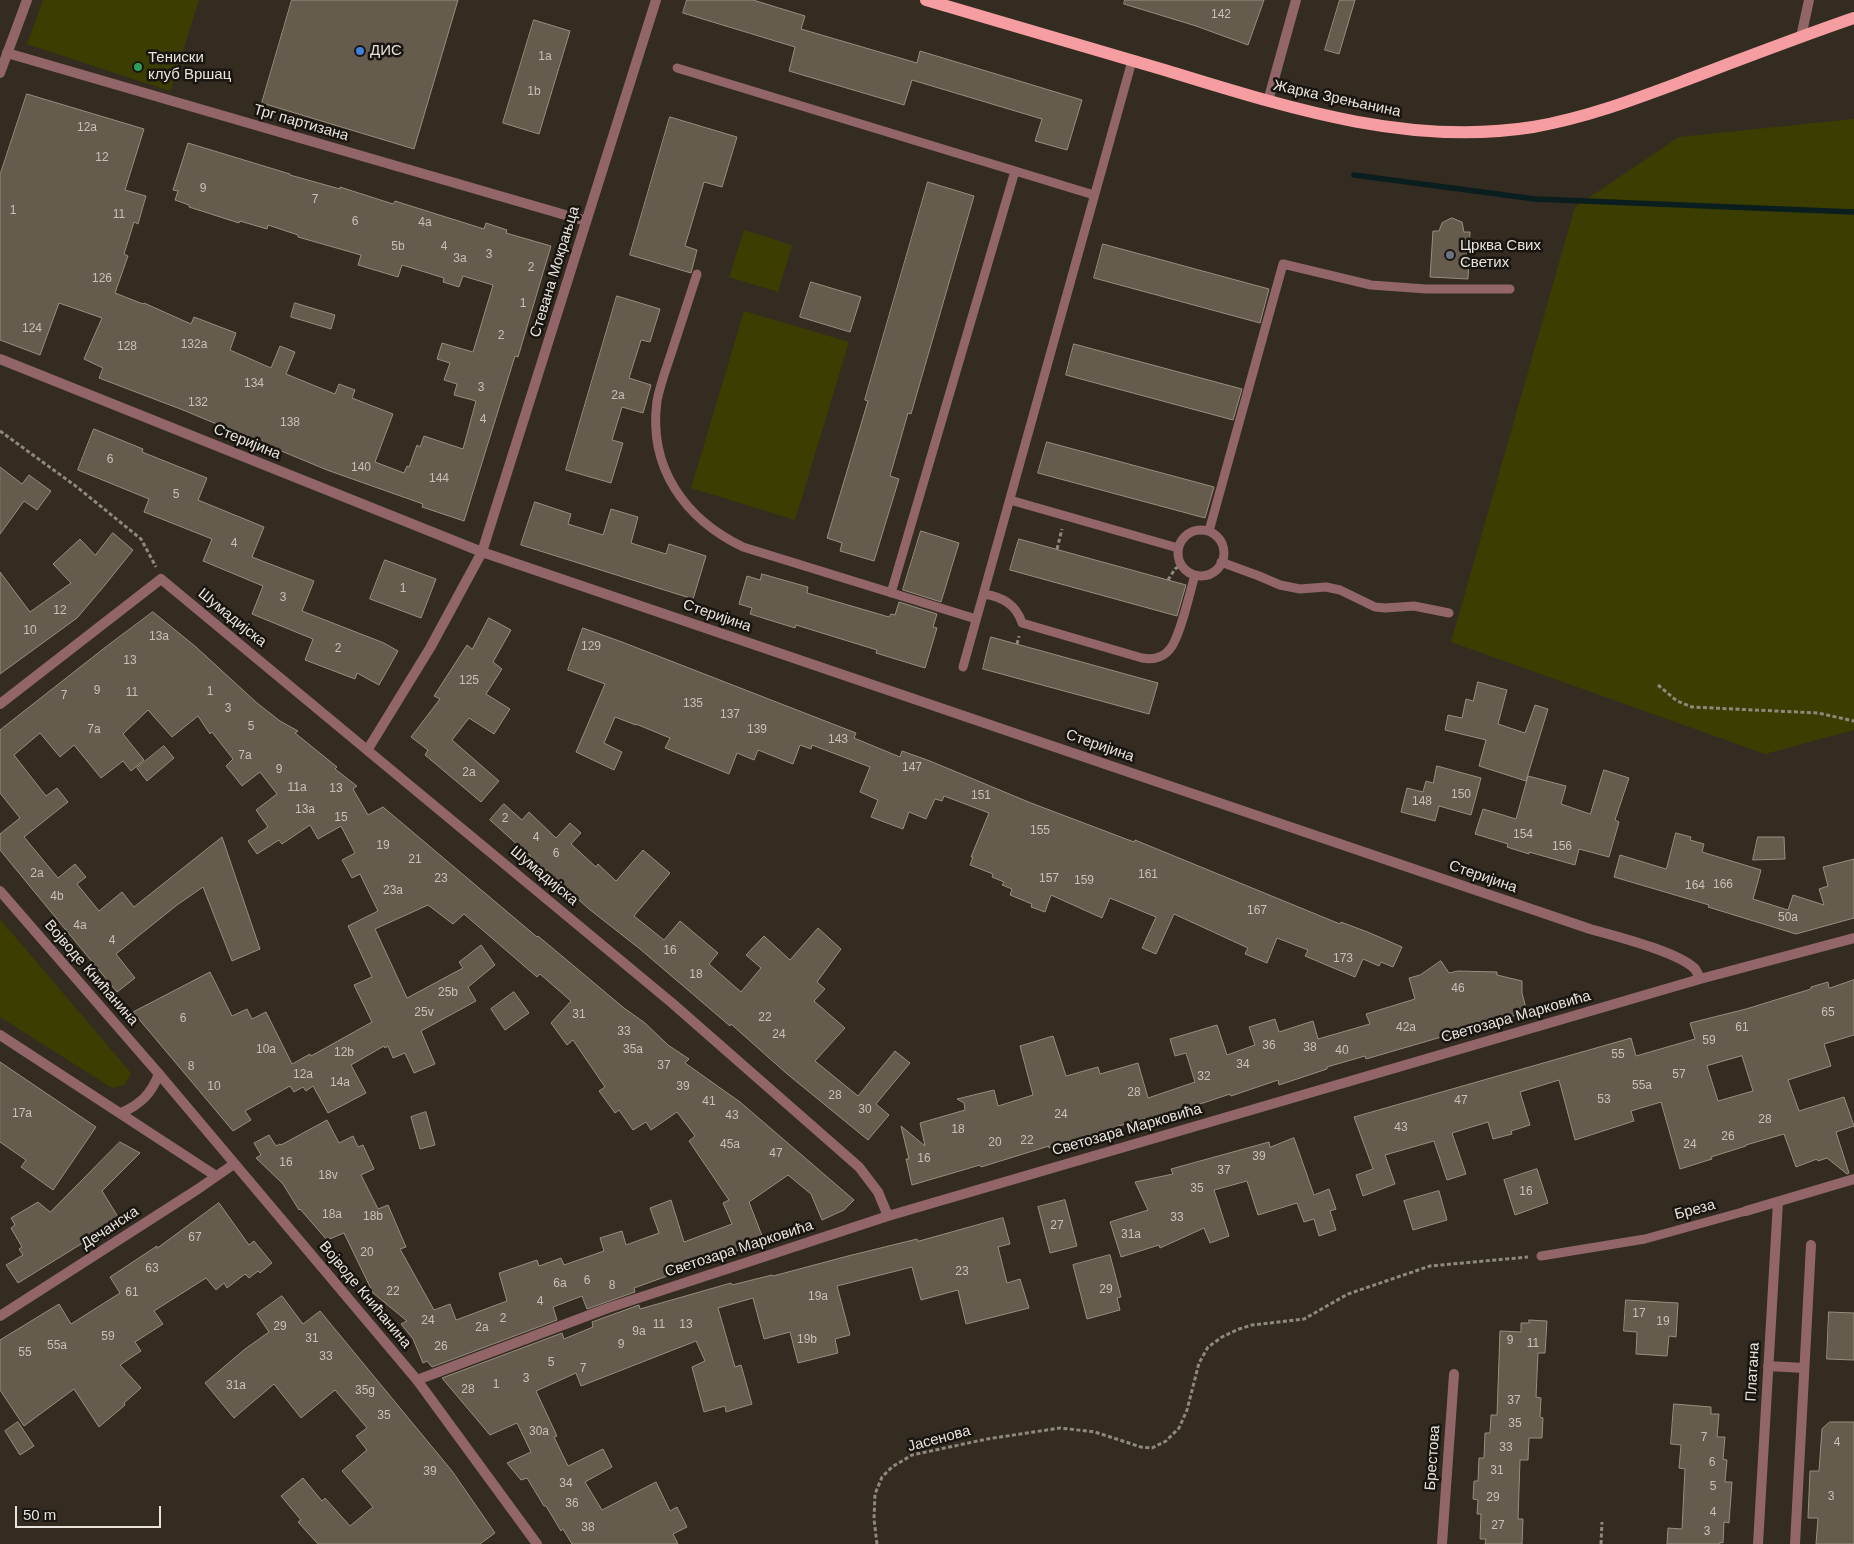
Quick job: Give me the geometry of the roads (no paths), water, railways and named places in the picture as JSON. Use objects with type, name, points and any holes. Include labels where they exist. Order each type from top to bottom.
[{"type":"main road","name":"Жарка Зрењанина","points":[[926,0],[1268,101],[1360,123],[1405,130],[1448,133],[1533,127],[1578,117],[1623,104],[1854,18]]},
{"type":"street","points":[[0,73],[27,0]]},
{"type":"street","name":"Стевана Мокрањца","points":[[482,552],[656,0]]},
{"type":"street","points":[[1268,101],[1296,0]]},
{"type":"street","points":[[1801,37],[1809,0]]},
{"type":"street","name":"Трг партизана","points":[[7,53],[586,221]]},
{"type":"street","name":"Стеријина","points":[[0,359],[482,552],[1581,926],[1656,949],[1687,963],[1695,970],[1700,979]]},
{"type":"street","points":[[368,749],[430,648],[482,552]]},
{"type":"street","name":"Шумадијска","points":[[0,704],[161,578],[672,1002],[858,1167],[878,1192],[888,1216]]},
{"type":"street","name":"Војводе Книћанина","points":[[0,891],[159,1074],[417,1380],[537,1544]]},
{"type":"street","name":"Светозара Марковића","points":[[417,1380],[608,1308],[888,1216],[1700,979],[1854,938]]},
{"type":"street","points":[[0,1035],[216,1176]]},
{"type":"street","points":[[121,1113],[138,1105],[146,1098],[159,1074]]},
{"type":"street","name":"Дечанска","points":[[0,1316],[234,1164]]},
{"type":"street","name":"Бреза","points":[[1746,1212],[1854,1179]]},
{"type":"street","name":"Платана","points":[[1758,1544],[1778,1202]]},
{"type":"street","points":[[1795,1544],[1810,1245]]},
{"type":"street","points":[[1768,1366],[1804,1368]]},
{"type":"street","name":"Брестова","points":[[1442,1544],[1454,1374]]},
{"type":"lane","points":[[964,667],[1132,61]]},
{"type":"lane","points":[[677,68],[1094,195]]},
{"type":"lane","points":[[890,593],[1015,171]]},
{"type":"lane","points":[[1209,531],[1283,264],[1371,285],[1434,289],[1510,290]]},
{"type":"lane","points":[[697,274],[658,399],[656,434],[665,470],[673,486],[694,514],[725,538],[744,547],[976,620]]},
{"type":"lane","points":[[1010,500],[1178,548]]},
{"type":"lane","points":[[1193,531],[1209,531],[1220,541],[1223,556],[1221,562],[1211,573],[1195,575],[1187,571],[1181,564],[1178,557],[1178,548],[1186,535],[1193,531]]},
{"type":"lane","points":[[1221,562],[1285,586],[1300,589],[1326,587],[1340,590],[1375,607],[1414,606],[1449,613]]},
{"type":"lane","points":[[984,594],[1002,598],[1010,603],[1020,616],[1022,623],[1142,658],[1153,659],[1165,654],[1175,641],[1195,575]]},
{"type":"lane","name":"Бреза","points":[[1540,1256],[1645,1239],[1746,1212]]},
{"type":"waterway","points":[[1354,175],[1535,199],[1854,212]]},
{"type":"place","name":"ДИС","points":[[360,51]]},
{"type":"place","name":"Тениски клуб Вршац","points":[[138,67]]},
{"type":"place","name":"Црква Свих Светих","points":[[1450,255]]}]
